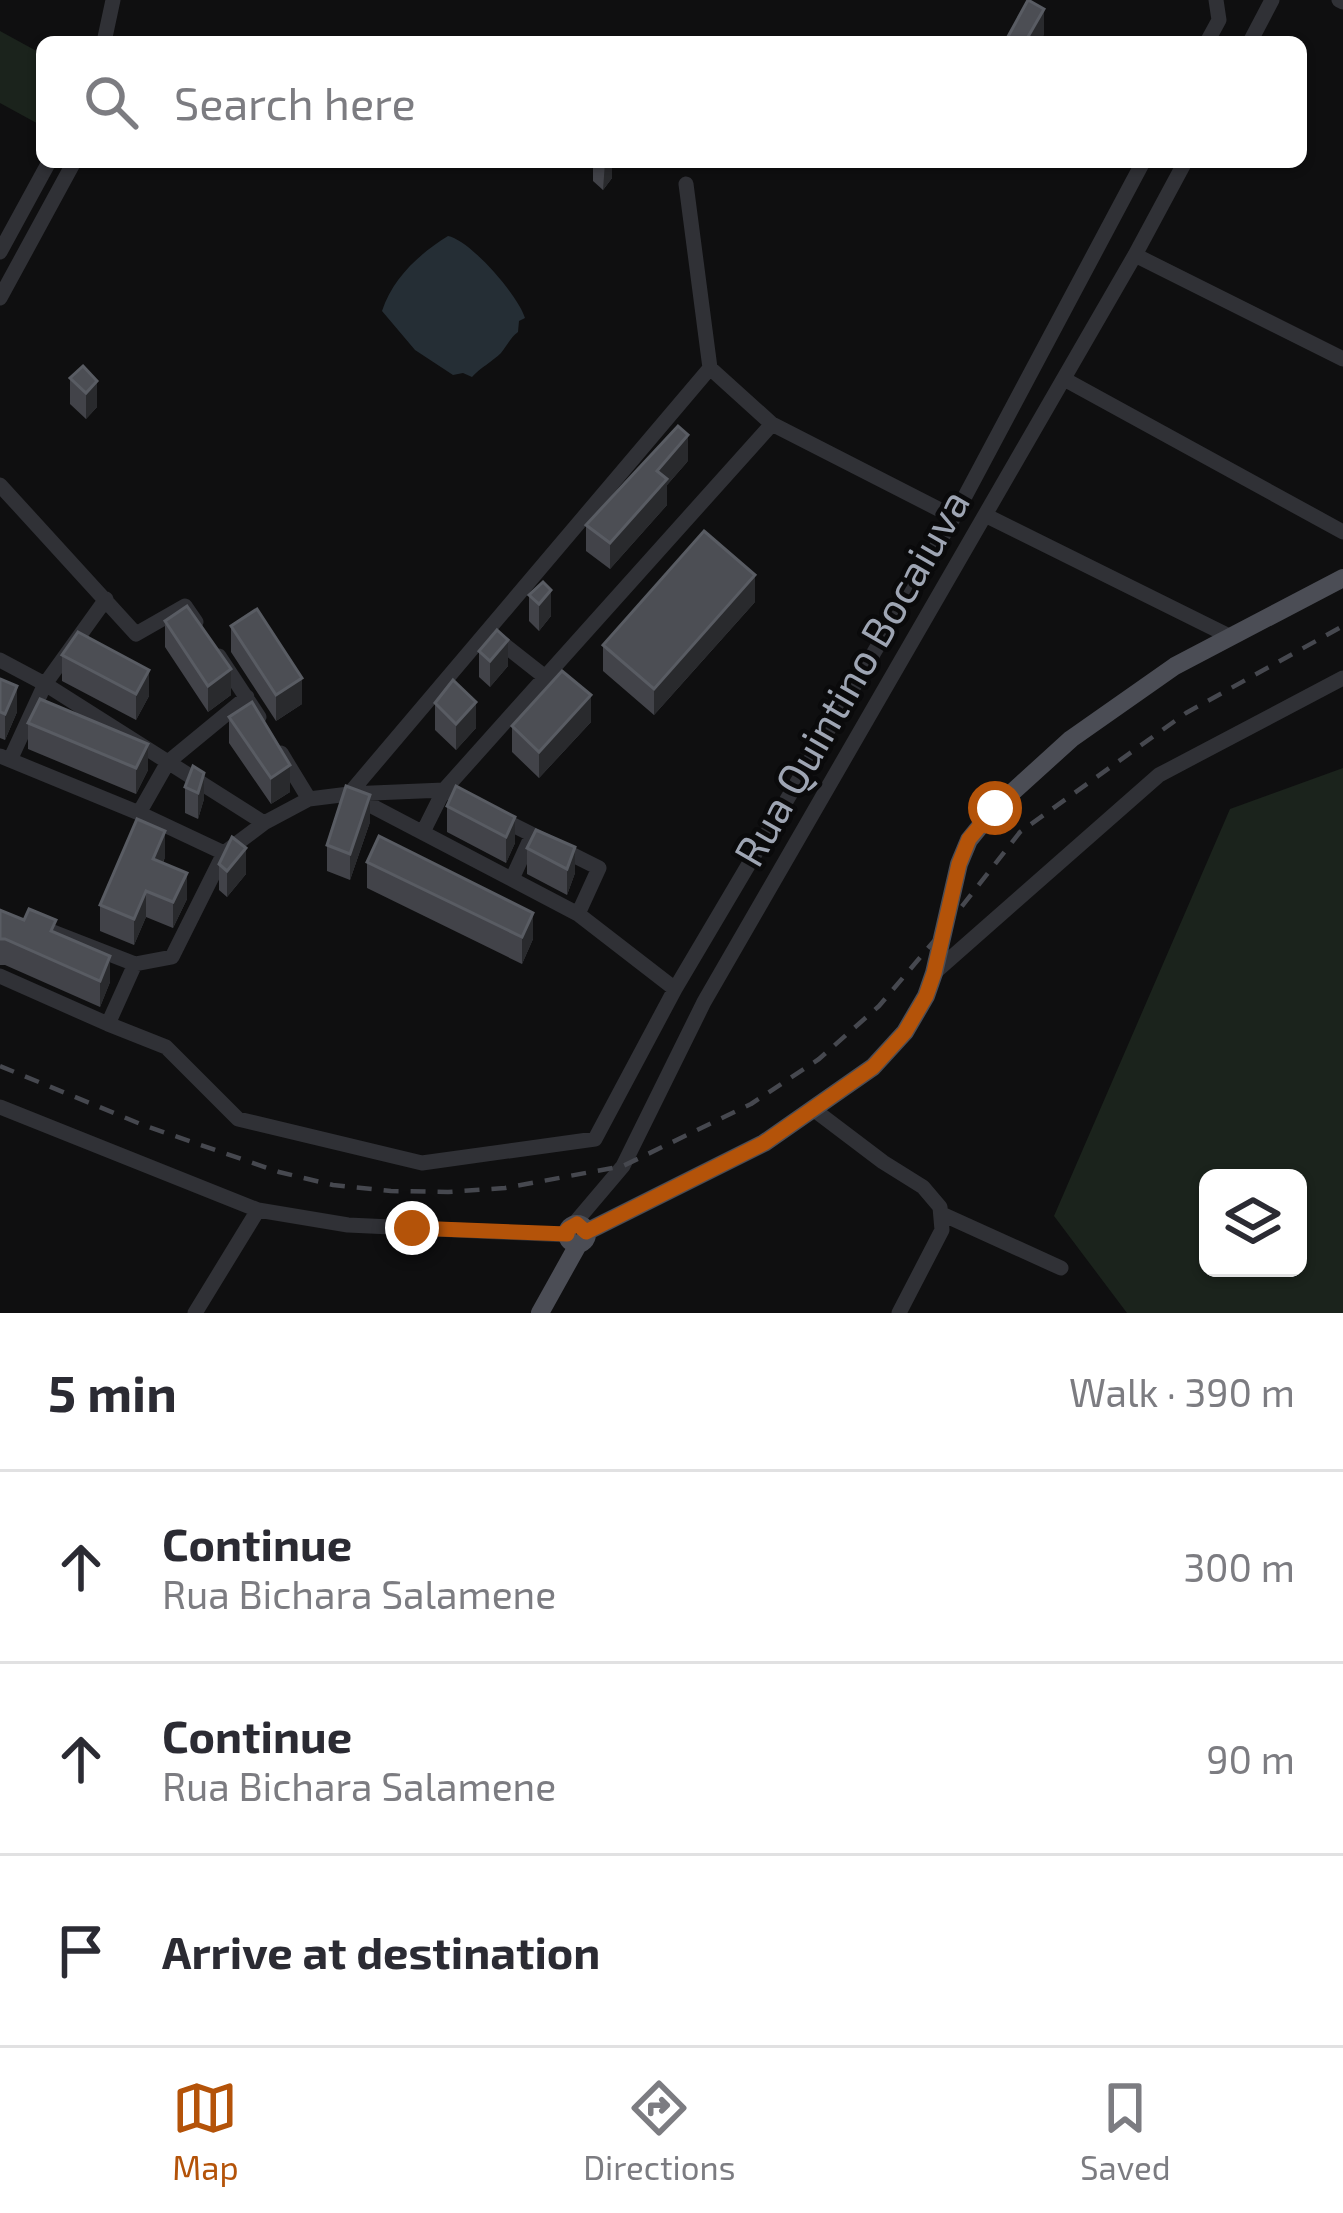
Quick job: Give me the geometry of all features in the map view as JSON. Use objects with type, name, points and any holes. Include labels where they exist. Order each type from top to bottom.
[{"type":"main road","points":[[576,1234],[764,1143],[873,1067],[905,1032],[926,996],[959,864],[969,839],[995,808],[1071,739],[1175,667],[1343,578]]},
{"type":"main road","name":"Rua Quintino Bocaiuva","points":[[540,1313],[576,1234]]},
{"type":"street","points":[[105,36],[113,0]]},
{"type":"street","points":[[1210,36],[1219,20],[1216,0]]},
{"type":"street","points":[[1253,36],[1273,0]]},
{"type":"street","points":[[0,251],[46,168]]},
{"type":"street","points":[[0,298],[71,168]]},
{"type":"street","points":[[0,976],[166,1047],[238,1120],[422,1163],[595,1139],[676,989],[954,517],[1140,168]]},
{"type":"street","name":"Rua Quintino Bocaiuva","points":[[576,1234],[623,1166],[704,1002],[1182,168]]},
{"type":"street","points":[[686,184],[710,368],[772,424],[954,517]]},
{"type":"street","points":[[1135,256],[1343,359]]},
{"type":"street","points":[[349,794],[710,368]]},
{"type":"street","points":[[1064,380],[1343,532]]},
{"type":"street","points":[[423,832],[444,790],[772,424]]},
{"type":"street","points":[[0,485],[136,634],[185,606],[309,799]]},
{"type":"street","points":[[985,515],[1231,637]]},
{"type":"street","points":[[106,599],[45,683],[5,758],[224,853]]},
{"type":"street","points":[[487,630],[545,677]]},
{"type":"street","points":[[0,660],[45,683],[264,823]]},
{"type":"street","points":[[934,973],[1160,775],[1343,678]]},
{"type":"street","points":[[140,813],[169,762],[247,697]]},
{"type":"street","points":[[19,919],[135,964],[172,957],[224,853],[264,823],[309,799],[444,790],[599,868],[578,914]]},
{"type":"street","points":[[349,794],[578,914],[676,989]]},
{"type":"street","points":[[512,879],[532,835]]},
{"type":"street","points":[[108,1024],[135,964]]},
{"type":"street","points":[[0,1107],[259,1210],[348,1225],[576,1234]]},
{"type":"street","points":[[813,1109],[923,1187],[942,1214],[938,1243],[899,1313]]},
{"type":"street","points":[[195,1313],[259,1210]]},
{"type":"street","points":[[942,1214],[1061,1268]]},
{"type":"shaded area","points":[[0,31],[36,51],[36,123],[0,103]]},
{"type":"shaded area","points":[[448,236],[492,270],[525,318],[501,353],[472,377],[453,375],[415,350],[382,311],[408,268]]},
{"type":"shaded area","points":[[1343,768],[1343,1313],[1127,1313],[1054,1216],[1230,809]]},
{"type":"building","points":[[1028,0],[1044,9],[1028,36],[1008,36]]},
{"type":"building","points":[[83,366],[97,381],[86,393],[70,378]]},
{"type":"building","points":[[678,426],[688,435],[657,471],[667,479],[610,543],[586,525]]},
{"type":"building","points":[[704,531],[755,575],[654,689],[603,645]]},
{"type":"building","points":[[543,582],[551,590],[539,604],[529,595]]},
{"type":"building","points":[[187,606],[231,669],[208,686],[165,621]]},
{"type":"building","points":[[257,609],[302,678],[276,695],[231,626]]},
{"type":"building","points":[[497,630],[508,640],[490,661],[479,651]]},
{"type":"building","points":[[78,632],[149,670],[136,694],[62,655]]},
{"type":"building","points":[[562,671],[591,695],[539,752],[512,726]]},
{"type":"building","points":[[0,679],[17,686],[5,714],[0,712]]},
{"type":"building","points":[[453,680],[476,702],[456,724],[435,703]]},
{"type":"building","points":[[40,699],[148,744],[136,768],[28,723]]},
{"type":"building","points":[[252,702],[290,765],[271,778],[229,717]]},
{"type":"building","points":[[193,766],[204,773],[198,793],[185,787]]},
{"type":"building","points":[[346,786],[370,795],[350,854],[327,845]]},
{"type":"building","points":[[456,786],[515,817],[506,837],[447,806]]},
{"type":"building","points":[[137,819],[165,831],[153,859],[187,873],[173,902],[146,891],[134,919],[100,905]]},
{"type":"building","points":[[536,830],[575,847],[567,869],[527,848]]},
{"type":"building","points":[[379,836],[533,913],[522,937],[367,862]]},
{"type":"building","points":[[232,837],[246,848],[227,871],[219,864]]},
{"type":"building","points":[[29,909],[56,920],[51,931],[110,956],[100,981],[0,939],[0,910],[24,920]]},
{"type":"railway","points":[[0,1066],[143,1125],[279,1172],[333,1185],[448,1192],[505,1188],[623,1166],[751,1104],[819,1059],[879,1006],[1020,832],[1186,713],[1343,626]]},
{"type":"route","points":[[412,1228],[567,1234],[577,1224],[586,1232],[764,1143],[873,1067],[905,1032],[926,996],[959,864],[969,839],[995,808]]}]
